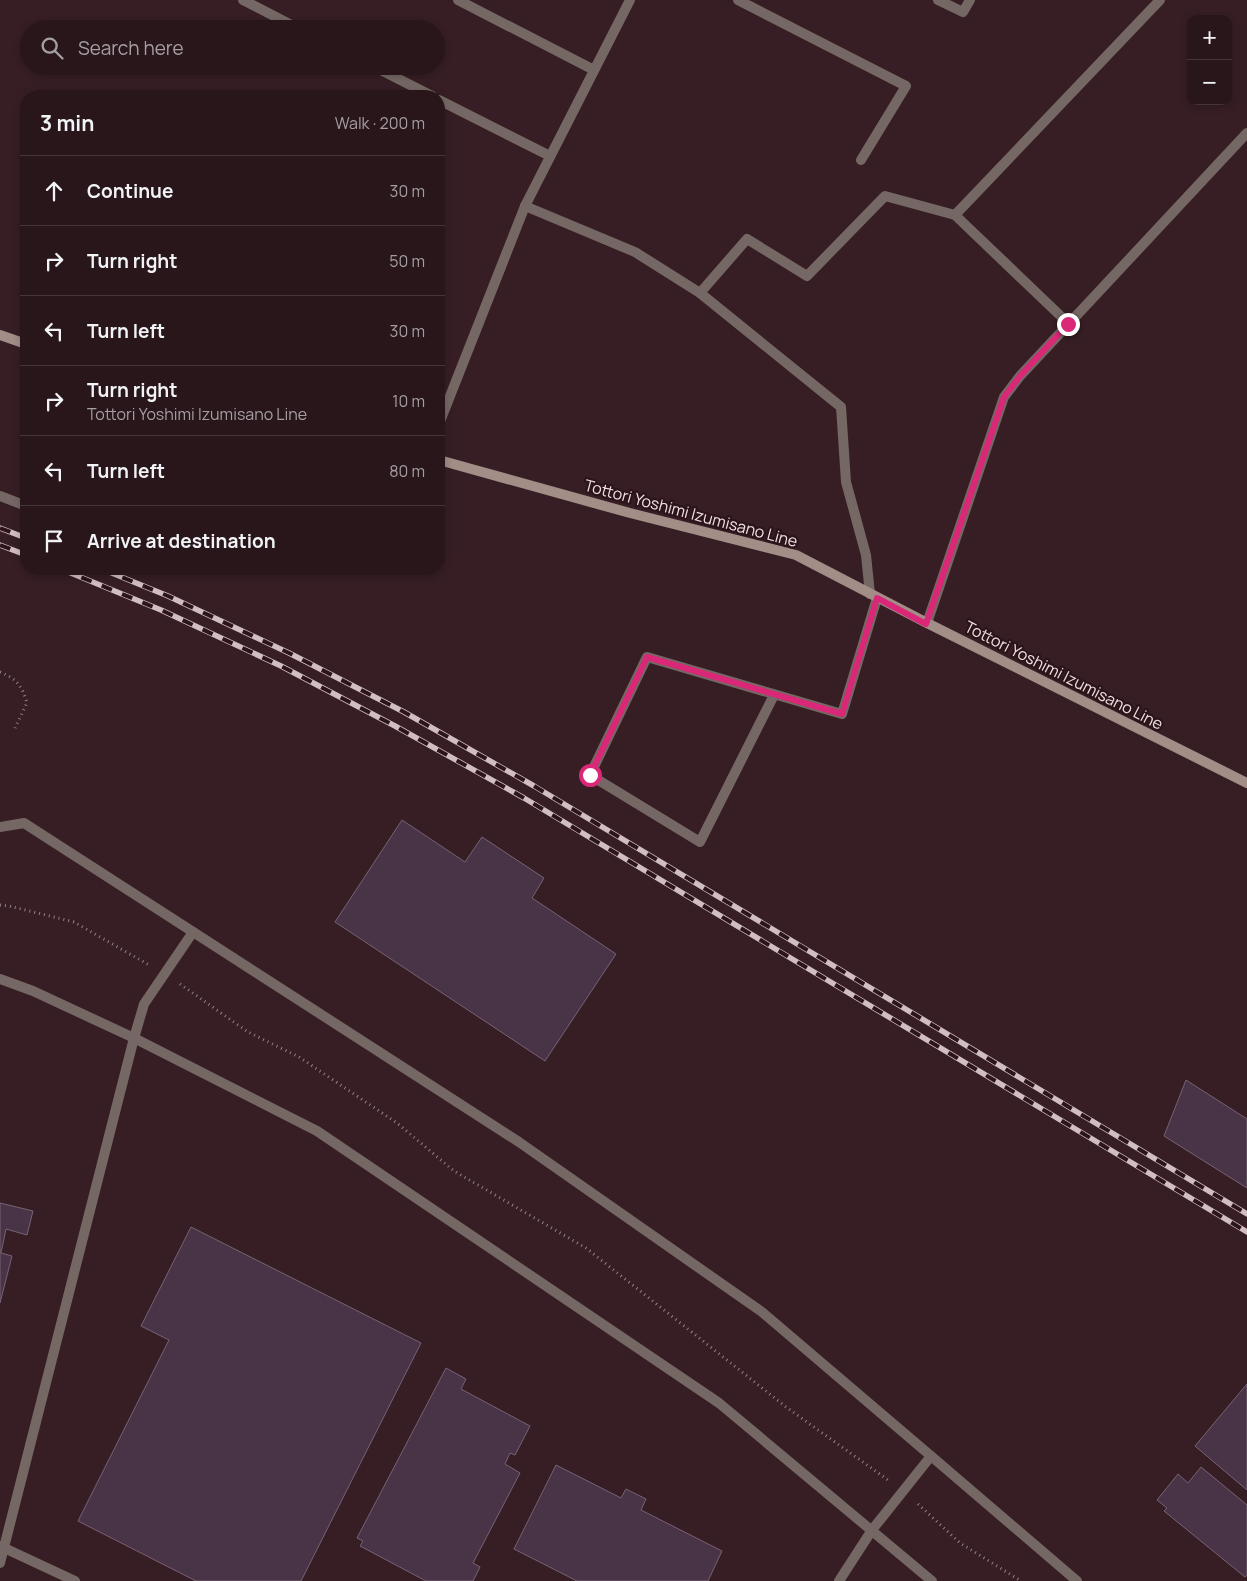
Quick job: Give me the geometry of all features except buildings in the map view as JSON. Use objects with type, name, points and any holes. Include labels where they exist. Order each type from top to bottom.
[{"type":"main road","points":[[0,335],[20,342]]},
{"type":"main road","name":"Tottori Yoshimi Izumisano Line","points":[[445,462],[630,513],[796,556],[926,624],[1247,783]]},
{"type":"street","points":[[243,0],[282,20]]},
{"type":"street","points":[[458,0],[594,70]]},
{"type":"street","points":[[445,409],[525,206],[630,0]]},
{"type":"street","points":[[738,0],[906,86],[861,160]]},
{"type":"street","points":[[938,0],[963,12],[970,0]]},
{"type":"street","points":[[955,215],[1160,0]]},
{"type":"street","points":[[391,75],[420,90]]},
{"type":"street","points":[[445,103],[550,156]]},
{"type":"street","points":[[926,624],[1004,397],[1020,376],[1247,133]]},
{"type":"street","points":[[700,292],[747,239],[807,276],[885,196],[955,215],[1068,324]]},
{"type":"street","points":[[525,206],[635,252],[700,292],[841,408],[846,482],[866,555],[873,596],[842,714],[647,657],[590,775],[700,842],[774,695]]},
{"type":"street","points":[[0,496],[20,504]]},
{"type":"street","points":[[0,827],[24,823],[520,1142],[754,1306],[1077,1581]]},
{"type":"street","points":[[0,1563],[2,1546],[144,1004],[193,932]]},
{"type":"street","points":[[0,979],[33,991],[134,1038],[317,1131],[719,1403],[932,1581]]},
{"type":"street","points":[[839,1581],[872,1530],[931,1456]]},
{"type":"street","points":[[2,1546],[75,1581]]},
{"type":"path","points":[[0,672],[12,677],[23,689],[27,703],[15,728]]},
{"type":"path","points":[[0,905],[74,922],[165,973],[248,1032],[299,1057],[397,1123],[454,1171],[586,1248],[786,1407],[904,1491],[960,1543],[1021,1581]]},
{"type":"railway","points":[[0,528],[20,536]]},
{"type":"railway","points":[[0,545],[20,553]]},
{"type":"railway","points":[[76,575],[161,610],[281,666],[395,726],[524,798],[1247,1232]]},
{"type":"railway","points":[[117,575],[168,596],[289,653],[404,712],[534,786],[1247,1214]]},
{"type":"route","points":[[590,775],[647,657],[842,714],[877,598],[926,624],[1004,397],[1020,376],[1068,324]]}]
